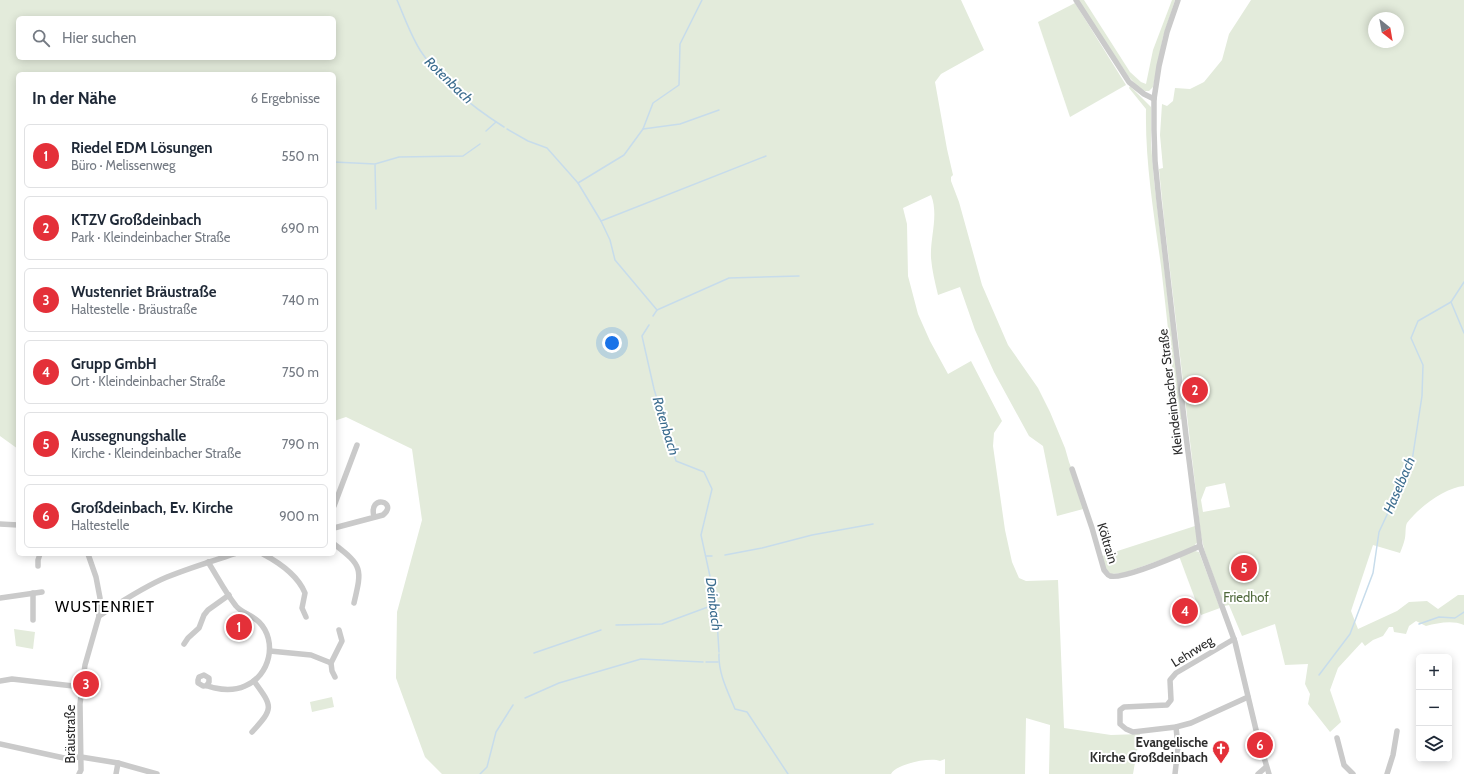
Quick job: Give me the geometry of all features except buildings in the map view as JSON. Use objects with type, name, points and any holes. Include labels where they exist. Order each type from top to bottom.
[{"type":"street","points":[[1076,0],[1129,82],[1144,94],[1154,99]]},
{"type":"street","name":"Kleindeinbacher Straße","points":[[1178,0],[1167,32],[1159,66],[1154,99],[1155,161],[1200,546],[1234,639],[1269,774]]},
{"type":"street","points":[[336,501],[357,445]]},
{"type":"street","name":"Költrain","points":[[1072,469],[1092,528],[1104,570],[1107,575],[1120,576],[1159,563],[1200,546]]},
{"type":"street","points":[[336,528],[374,517]]},
{"type":"street","points":[[0,524],[16,525]]},
{"type":"street","points":[[336,546],[347,555],[359,570],[360,579],[354,603]]},
{"type":"street","points":[[38,566],[39,556]]},
{"type":"street","name":"Bräustraße","points":[[79,774],[81,770],[80,704],[82,687],[85,665],[99,616],[100,598],[96,577],[89,556]]},
{"type":"street","points":[[99,616],[166,578],[228,556]]},
{"type":"street","points":[[266,556],[280,565],[298,581],[305,594],[302,608],[306,616]]},
{"type":"street","points":[[207,685],[223,689],[245,686],[254,681],[264,670],[270,651],[267,635],[259,622],[237,607],[208,562]]},
{"type":"street","points":[[0,598],[42,592]]},
{"type":"street","points":[[33,593],[33,620]]},
{"type":"street","points":[[184,644],[199,628],[204,615],[208,610],[229,596]]},
{"type":"street","points":[[335,677],[332,671],[331,663],[342,641],[339,630]]},
{"type":"street","name":"Lehrweg","points":[[1176,727],[1133,732],[1122,726],[1120,720],[1120,710],[1124,707],[1167,705],[1171,700],[1170,680],[1176,673],[1234,639]]},
{"type":"street","points":[[270,651],[311,655],[331,663]]},
{"type":"street","points":[[0,681],[12,679],[82,687]]},
{"type":"street","points":[[252,732],[266,715],[269,704],[254,681]]},
{"type":"street","points":[[1175,774],[1178,747],[1176,727],[1191,723],[1248,697]]},
{"type":"street","points":[[1386,774],[1394,755],[1397,731]]},
{"type":"street","points":[[1337,738],[1344,765],[1353,774]]},
{"type":"street","points":[[0,744],[64,758],[81,757],[118,763],[157,774]]},
{"type":"street","points":[[116,774],[118,763]]},
{"type":"street","points":[[1258,774],[1266,766]]},
{"type":"green space","points":[[0,0],[961,0],[984,50],[941,74],[935,82],[953,175],[951,177],[951,181],[959,202],[982,285],[1008,345],[1038,388],[1050,412],[1087,508],[1057,516],[1043,446],[1029,436],[994,372],[975,330],[960,287],[938,295],[931,258],[934,210],[931,195],[903,208],[907,224],[908,276],[918,314],[930,341],[948,374],[971,361],[1002,421],[994,433],[993,446],[1005,530],[1012,562],[1019,578],[1026,581],[1058,580],[1064,728],[1111,735],[1140,734],[1133,774],[1049,774],[1050,725],[1026,718],[1025,774],[945,774],[945,759],[940,761],[929,760],[906,764],[894,770],[891,774],[442,774],[425,757],[396,678],[397,612],[422,520],[412,449],[346,417],[336,420],[336,72],[16,72],[16,448],[0,436]]},
{"type":"green space","points":[[1077,0],[1084,0],[1130,72],[1141,82],[1146,84],[1153,50],[1172,0],[1175,0],[1163,37],[1153,87],[1149,91],[1139,88],[1129,77]]},
{"type":"green space","name":"Friedhof","points":[[1251,0],[1464,0],[1464,486],[1457,487],[1441,494],[1425,505],[1412,517],[1406,525],[1405,540],[1400,553],[1373,545],[1351,611],[1358,629],[1397,611],[1409,602],[1427,601],[1438,609],[1458,595],[1464,595],[1464,625],[1450,622],[1426,626],[1416,621],[1409,626],[1406,634],[1394,632],[1393,627],[1389,627],[1383,636],[1373,640],[1365,646],[1362,642],[1338,668],[1330,690],[1341,722],[1330,732],[1308,704],[1310,694],[1305,684],[1308,664],[1285,665],[1275,624],[1242,636],[1229,605],[1224,606],[1204,549],[1201,535],[1164,219],[1159,169],[1163,168],[1160,135],[1162,104],[1167,106],[1173,101],[1175,88],[1190,89],[1204,82],[1222,60],[1229,34]],"holes":[[[1225,483],[1230,507],[1203,512],[1201,500],[1206,487]]]},
{"type":"green space","points":[[1075,3],[1126,85],[1070,117],[1038,22]]},
{"type":"green space","points":[[1130,86],[1151,107],[1151,144],[1154,180],[1182,419],[1178,420],[1161,266],[1148,168],[1146,109],[1129,88]]},
{"type":"green space","points":[[1195,526],[1198,543],[1195,544],[1196,547],[1124,573],[1111,574],[1106,569],[1102,556]]},
{"type":"green space","points":[[1195,551],[1199,552],[1220,608],[1201,615],[1179,556]]},
{"type":"green space","points":[[14,629],[35,632],[33,649],[16,646]]},
{"type":"green space","points":[[332,697],[334,707],[312,712],[310,702]]},
{"type":"waterway","name":"Rotenbach","points":[[397,0],[415,41],[422,53],[439,75],[481,112],[504,127]]},
{"type":"waterway","points":[[578,183],[624,155],[643,129],[653,103],[679,85],[680,44],[702,0]]},
{"type":"waterway","points":[[643,129],[680,124],[719,110]]},
{"type":"waterway","points":[[486,131],[496,122]]},
{"type":"waterway","name":"Rotenbach","points":[[507,129],[528,141],[547,148],[578,183],[601,221],[610,240],[615,260],[657,310],[653,316]]},
{"type":"waterway","points":[[336,162],[375,164],[399,157],[463,156],[480,144]]},
{"type":"waterway","points":[[601,221],[766,156]]},
{"type":"waterway","points":[[375,165],[376,209]]},
{"type":"waterway","points":[[657,310],[729,278],[799,276]]},
{"type":"waterway","name":"Haselbach","points":[[1319,675],[1350,634],[1373,573],[1379,532],[1412,461],[1422,396],[1423,365],[1411,338],[1418,321],[1451,302],[1464,282]]},
{"type":"waterway","points":[[1451,302],[1464,333]]},
{"type":"waterway","name":"Rotenbach","points":[[649,325],[642,336],[654,389],[676,461],[704,472],[712,489],[701,535],[716,604],[719,652]]},
{"type":"waterway","points":[[725,555],[762,548],[812,535],[873,524]]},
{"type":"waterway","name":"Rotenbach","points":[[706,556],[712,556]]},
{"type":"waterway","points":[[616,625],[662,624],[716,604]]},
{"type":"waterway","points":[[1419,624],[1439,617],[1455,618],[1464,612]]},
{"type":"waterway","points":[[534,653],[601,630]]},
{"type":"waterway","name":"Deinbach","points":[[719,654],[722,675],[735,709],[747,712],[788,774]]},
{"type":"waterway","points":[[525,698],[559,683],[641,659],[703,662]]},
{"type":"waterway","points":[[706,662],[718,662]]},
{"type":"waterway","points":[[480,774],[487,767],[496,732],[513,705]]},
{"type":"place","name":"KTZV Großdeinbach","points":[[1195,390]]},
{"type":"place","name":"Aussegnungshalle","points":[[1244,568]]},
{"type":"place","name":"Grupp GmbH","points":[[1185,611]]},
{"type":"place","name":"Riedel EDM Lösungen","points":[[239,627]]},
{"type":"place","name":"Wustenriet Bräustraße","points":[[86,684]]},
{"type":"place","name":"Großdeinbach, Ev. Kirche","points":[[1260,745]]},
{"type":"place","name":"Evangelische Kirche Großdeinbach","points":[[1221,764]]},
{"type":"district","name":"WUSTENRIET","points":[[105,607]]}]
